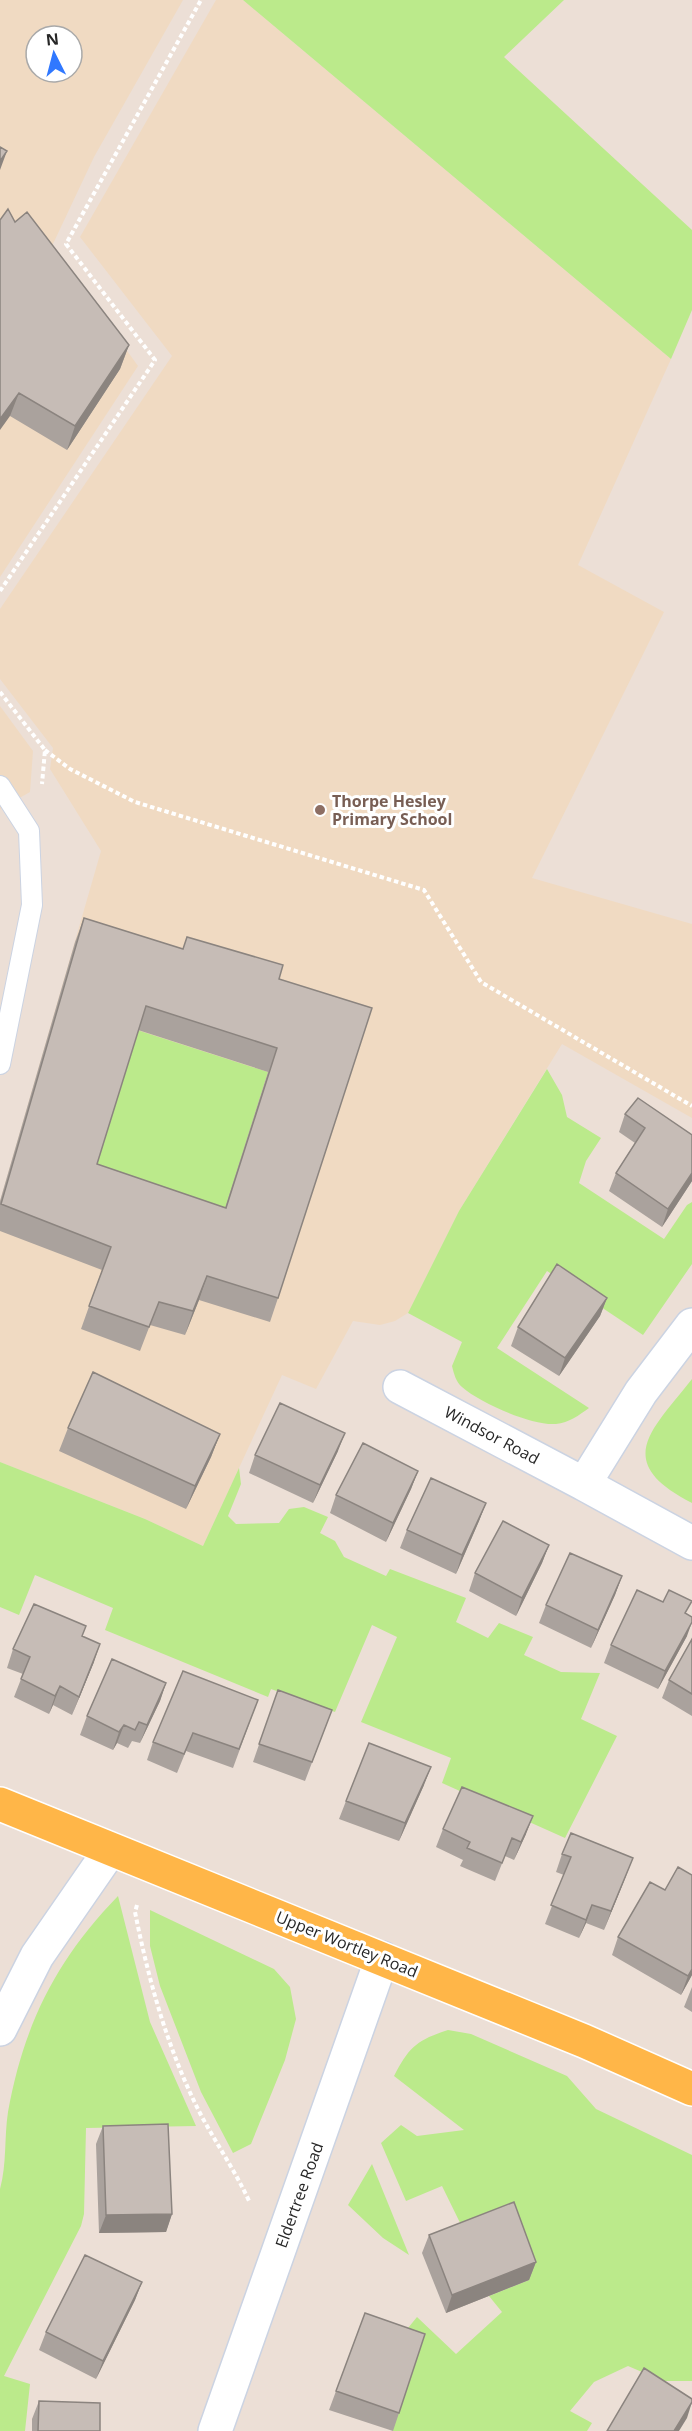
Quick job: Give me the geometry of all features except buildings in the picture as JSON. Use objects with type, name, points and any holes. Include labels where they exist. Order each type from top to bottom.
[{"type":"main road","name":"Upper Wortley Road","points":[[0,1804],[584,2041],[692,2089]]},
{"type":"street","points":[[584,1484],[636,1400],[692,1325]]},
{"type":"street","name":"Windsor Road","points":[[400,1387],[692,1543]]},
{"type":"street","points":[[0,2030],[37,1956],[111,1849]]},
{"type":"street","name":"Eldertree Road","points":[[214,2431],[382,1958]]},
{"type":"lane","points":[[0,786],[28,831],[32,905],[0,1064]]},
{"type":"path","points":[[0,591],[155,360],[66,244],[201,0]]},
{"type":"path","points":[[0,692],[45,750],[69,769],[135,802],[424,890],[481,982],[692,1106]]},
{"type":"path","points":[[28,831],[40,795],[45,750]]},
{"type":"path","points":[[139,1898],[135,1912],[149,1981],[159,2013],[201,2114],[244,2188],[276,2258]]},
{"type":"shaded area","points":[[0,0],[183,0],[94,157],[52,246],[138,366],[0,577]]},
{"type":"shaded area","name":"Thorpe Hesley Primary School","points":[[216,0],[243,0],[671,359],[578,565],[664,612],[532,878],[692,924],[692,1118],[562,1044],[459,1211],[408,1313],[395,1321],[380,1325],[353,1321],[316,1389],[282,1375],[203,1546],[145,1519],[0,1462],[0,1201],[101,851],[50,769],[53,748],[0,679],[0,609],[172,356],[80,237]]},
{"type":"shaded area","points":[[0,706],[33,751],[30,792],[0,809]]},
{"type":"green space","points":[[243,0],[564,0],[504,57],[692,230],[692,310],[671,359]]},
{"type":"green space","points":[[137,1030],[268,1072],[218,1232],[88,1187]]},
{"type":"green space","points":[[547,1069],[562,1095],[567,1117],[601,1138],[586,1161],[579,1183],[664,1239],[687,1205],[692,1202],[692,1264],[643,1335],[547,1271],[497,1348],[589,1408],[570,1420],[556,1424],[546,1424],[520,1417],[481,1400],[462,1387],[454,1375],[452,1366],[462,1342],[408,1313],[459,1211]]},
{"type":"green space","points":[[692,1379],[692,1503],[667,1488],[652,1474],[646,1459],[647,1445],[653,1430]]},
{"type":"green space","points":[[0,1462],[145,1519],[203,1546],[239,1468],[241,1484],[228,1516],[236,1524],[279,1523],[289,1509],[304,1507],[328,1517],[320,1533],[335,1541],[344,1557],[386,1576],[390,1569],[466,1598],[456,1622],[488,1638],[499,1623],[533,1637],[524,1655],[561,1672],[600,1673],[581,1719],[617,1736],[565,1838],[442,1783],[451,1758],[361,1722],[397,1637],[372,1625],[335,1712],[271,1689],[268,1697],[105,1630],[113,1608],[35,1575],[19,1615],[0,1607]]},
{"type":"green space","points":[[118,1896],[150,2022],[196,2126],[86,2128],[84,2214],[81,2226],[4,2376],[30,2384],[25,2431],[0,2431],[0,2189],[4,2170],[8,2112],[15,2080],[33,2022],[60,1969],[96,1920]]},
{"type":"green space","points":[[150,1910],[274,1969],[290,1987],[296,2019],[285,2060],[251,2144],[233,2153],[201,2092],[160,1986],[150,1946]]},
{"type":"green space","points":[[448,2030],[471,2034],[567,2076],[596,2109],[692,2155],[692,2381],[663,2381],[628,2366],[594,2382],[570,2411],[592,2423],[587,2431],[393,2431],[395,2344],[417,2317],[456,2354],[502,2312],[489,2296],[529,2280],[466,2235],[442,2186],[406,2201],[381,2143],[401,2125],[417,2136],[464,2130],[394,2076],[404,2058],[415,2046],[429,2037]]},
{"type":"green space","points":[[372,2164],[409,2255],[383,2238],[348,2205]]},
{"type":"place","name":"Thorpe Hesley Primary School","points":[[320,810]]}]
